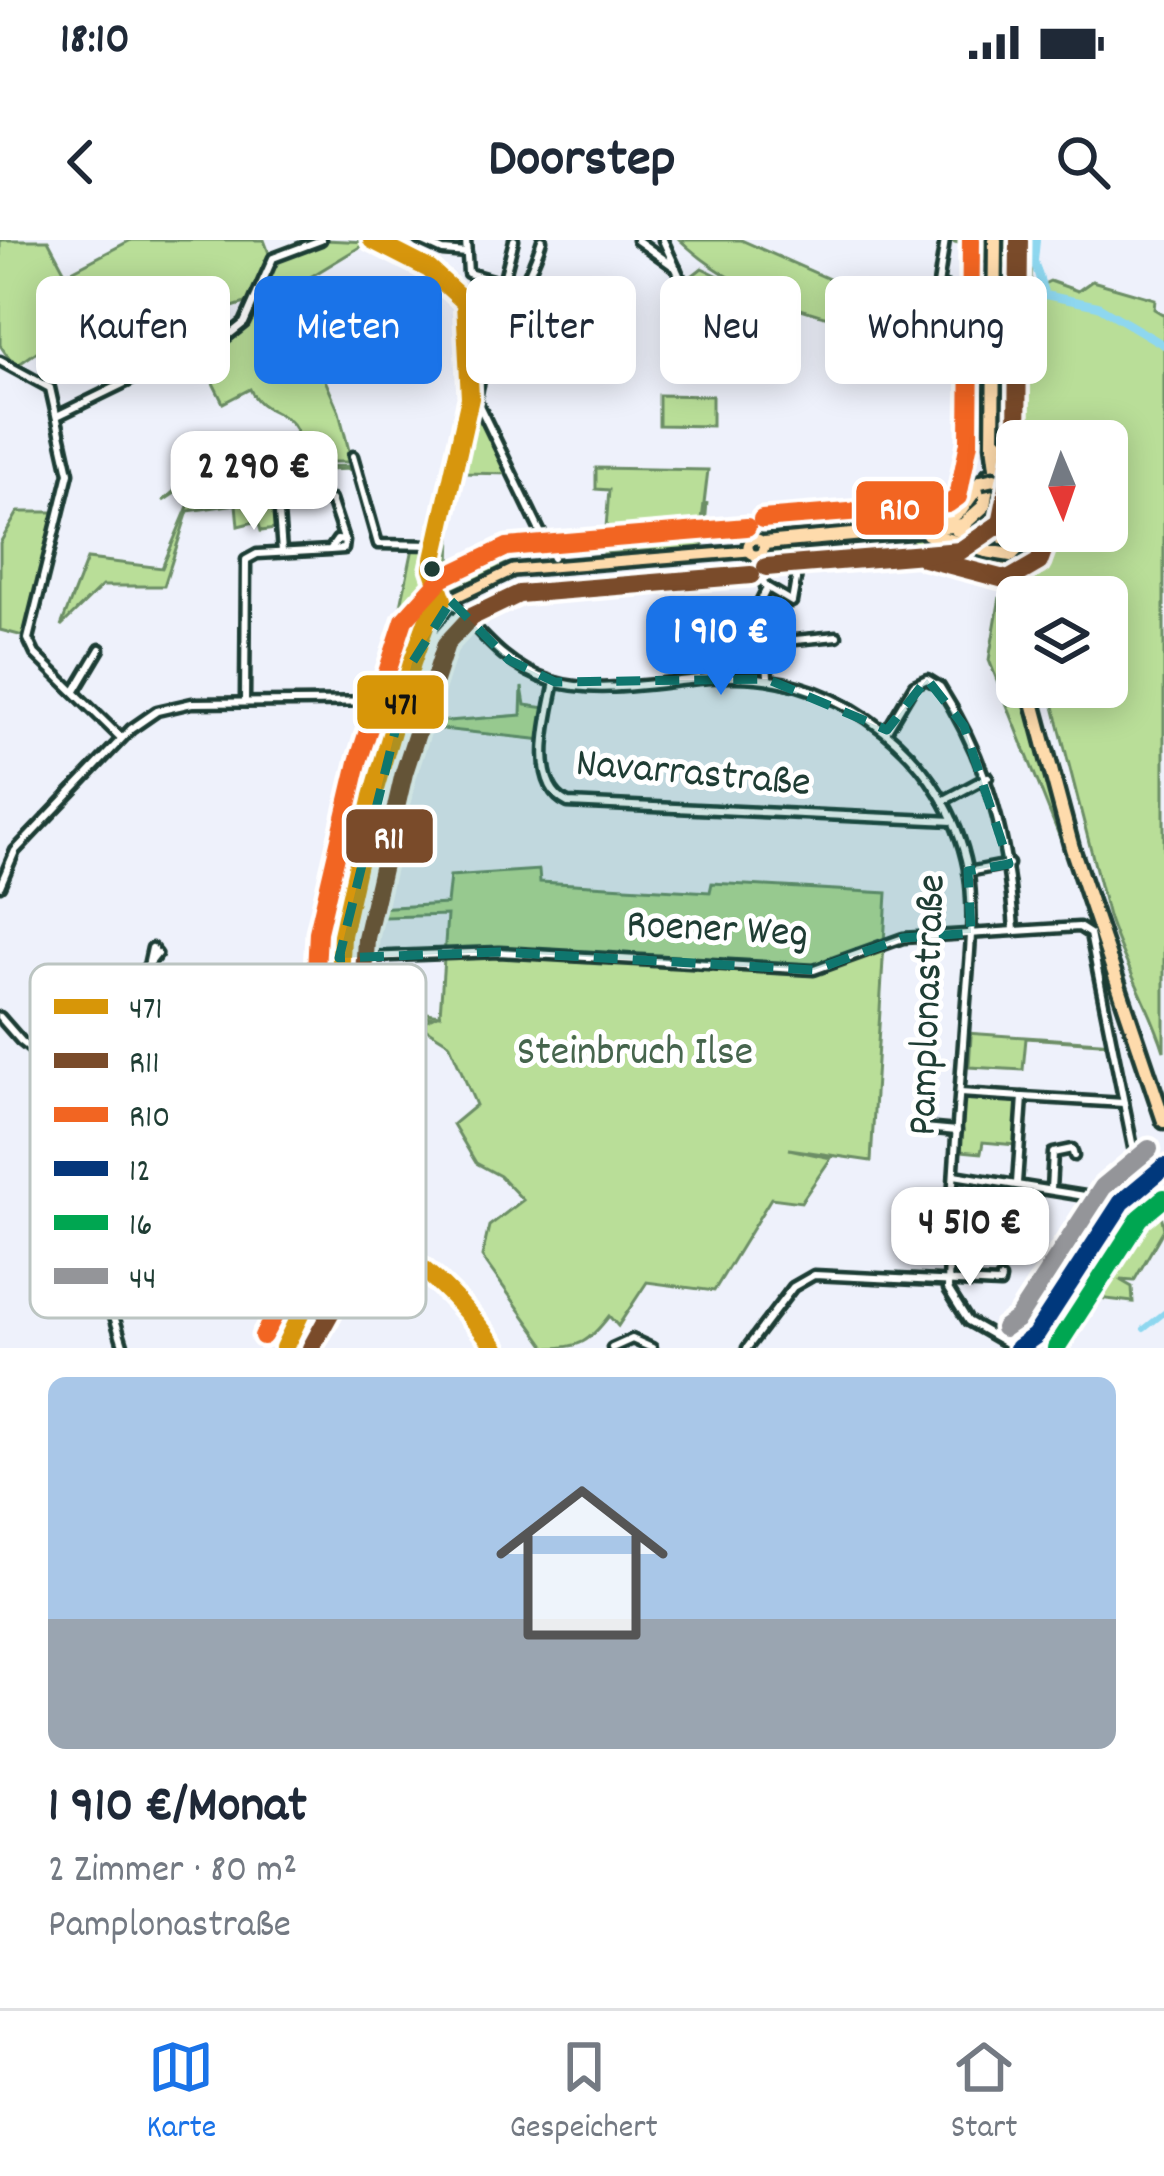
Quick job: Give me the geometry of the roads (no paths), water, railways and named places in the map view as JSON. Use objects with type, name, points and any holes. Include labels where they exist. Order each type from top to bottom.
[{"type":"highway","points":[[998,240],[995,442],[1011,576]]},
{"type":"highway","points":[[757,551],[956,527],[975,517],[986,500],[995,442]]},
{"type":"highway","points":[[995,442],[1015,576]]},
{"type":"highway","points":[[918,532],[951,520],[981,482],[996,480]]},
{"type":"highway","points":[[918,532],[965,530],[986,537],[999,576]]},
{"type":"highway","points":[[918,532],[986,551],[1013,552]]},
{"type":"highway","points":[[1036,708],[1072,848],[1163,1113]]},
{"type":"main road","points":[[372,240],[429,268],[459,293],[466,309]]},
{"type":"main road","points":[[339,964],[373,796],[409,676],[443,600],[434,578],[473,384]]},
{"type":"main road","points":[[443,590],[474,585],[513,570],[757,551]]},
{"type":"main road","points":[[434,578],[451,601]]},
{"type":"main road","points":[[425,632],[451,601],[474,585]]},
{"type":"main road","points":[[377,702],[394,695],[409,676]]},
{"type":"main road","points":[[377,702],[390,704],[399,720]]},
{"type":"main road","points":[[426,1270],[444,1283],[496,1348]]},
{"type":"main road","points":[[284,1348],[302,1318]]},
{"type":"street","points":[[59,415],[219,343],[244,323],[273,259],[321,240]]},
{"type":"street","points":[[419,240],[466,253]]},
{"type":"street","points":[[466,240],[468,274],[476,276]]},
{"type":"street","points":[[504,276],[514,240]]},
{"type":"street","points":[[531,276],[542,240]]},
{"type":"street","points":[[637,240],[676,268]]},
{"type":"street","points":[[664,240],[680,276]]},
{"type":"street","points":[[939,276],[945,240]]},
{"type":"street","points":[[0,362],[45,381],[59,415],[70,473],[28,639],[34,655],[121,738]]},
{"type":"street","points":[[476,384],[476,399],[553,558]]},
{"type":"street","points":[[352,456],[378,544],[439,545]]},
{"type":"street","points":[[245,702],[242,568],[251,556],[345,548],[331,500],[290,500],[279,513],[282,553]]},
{"type":"street","points":[[767,587],[794,602],[800,557],[909,547]]},
{"type":"street","points":[[757,551],[767,587],[761,600],[768,676]]},
{"type":"street","name":"Pamplonastraße","points":[[451,601],[509,661],[555,682],[598,686],[767,679],[828,696],[886,732],[943,801],[968,872],[971,933],[948,1280]]},
{"type":"street","points":[[764,643],[837,636]]},
{"type":"street","points":[[75,691],[100,649]]},
{"type":"street","points":[[886,732],[915,683],[933,680],[964,726],[988,777],[1009,864],[1015,930]]},
{"type":"street","name":"Navarrastraße","points":[[555,682],[545,775],[554,795],[568,803],[951,819]]},
{"type":"street","points":[[0,886],[15,851],[145,717],[172,706],[404,700]]},
{"type":"street","points":[[943,801],[988,777]]},
{"type":"street","points":[[968,872],[1009,864]]},
{"type":"street","name":"Roener Weg","points":[[339,958],[500,952],[814,970],[903,938],[1086,929],[1109,1012],[1125,1103]]},
{"type":"street","points":[[0,1017],[30,1045]]},
{"type":"street","points":[[960,1093],[1023,1101],[1125,1103],[1140,1182]]},
{"type":"street","points":[[1017,1184],[1023,1101]]},
{"type":"street","points":[[924,1128],[957,1131]]},
{"type":"street","points":[[1051,1189],[1053,1154],[1072,1149],[1075,1156]]},
{"type":"street","points":[[948,1280],[957,1312],[1021,1346],[1035,1336],[1122,1202],[1140,1182],[1164,1167]]},
{"type":"street","points":[[954,1174],[1122,1202]]},
{"type":"street","points":[[747,1348],[793,1287],[809,1277],[1003,1283]]},
{"type":"street","points":[[115,1318],[124,1348]]},
{"type":"street","points":[[612,1348],[632,1339],[652,1348]]},
{"type":"waterway","points":[[1036,240],[1034,261],[1045,295],[1098,306],[1164,345]]},
{"type":"waterway","points":[[1099,1229],[1112,1230]]},
{"type":"waterway","points":[[1097,1233],[1111,1234]]},
{"type":"waterway","points":[[1144,1329],[1164,1313]]},
{"type":"park label","name":"Steinbruch Ilse","points":[[635,1055]]}]
